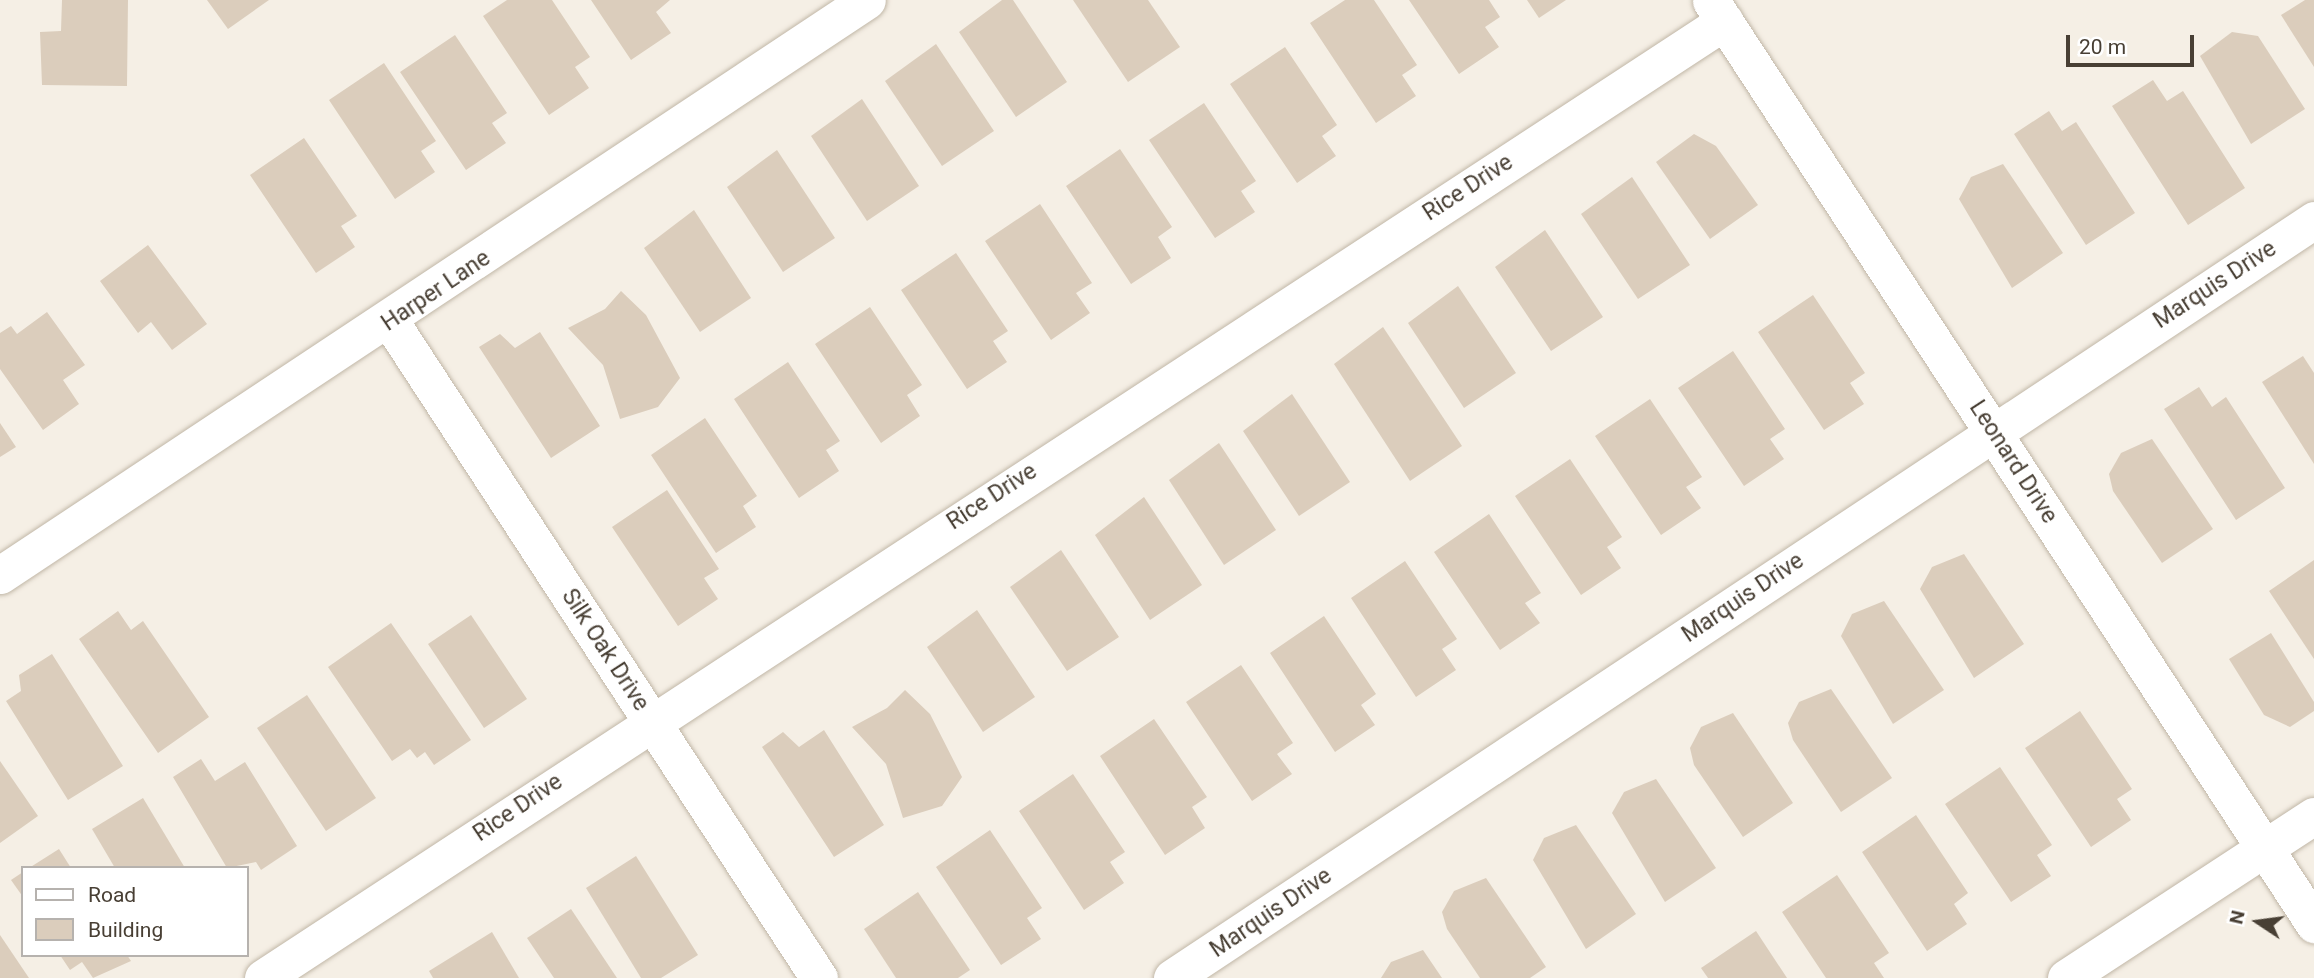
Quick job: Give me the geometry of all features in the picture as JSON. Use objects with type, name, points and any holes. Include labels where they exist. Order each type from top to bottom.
[{"type":"street","name":"Harper Lane","points":[[0,575],[390,321],[867,0]]},
{"type":"street","name":"Leonard Drive","points":[[1718,11],[2314,924]]},
{"type":"street","name":"Rice Drive","points":[[263,978],[1718,11]]},
{"type":"street","name":"Marquis Drive","points":[[1172,978],[2314,220]]},
{"type":"street","name":"Silk Oak Drive","points":[[390,321],[819,978]]},
{"type":"street","points":[[2066,978],[2314,816]]},
{"type":"building","points":[[62,0],[128,0],[127,86],[42,85],[40,32],[61,31]]},
{"type":"building","points":[[207,0],[269,0],[228,29]]},
{"type":"building","points":[[507,0],[552,0],[590,57],[575,67],[589,88],[549,115],[483,16]]},
{"type":"building","points":[[591,0],[670,0],[656,12],[671,33],[631,60]]},
{"type":"building","points":[[1002,0],[1013,0],[1067,82],[1016,117],[959,32]]},
{"type":"building","points":[[1073,0],[1148,0],[1180,47],[1128,82]]},
{"type":"building","points":[[1345,0],[1374,0],[1417,65],[1402,75],[1416,96],[1376,123],[1310,23]]},
{"type":"building","points":[[1409,0],[1489,0],[1500,17],[1485,27],[1499,47],[1459,74]]},
{"type":"building","points":[[1527,0],[1566,0],[1539,18]]},
{"type":"building","points":[[2305,0],[2314,0],[2314,67],[2281,15]]},
{"type":"building","points":[[2232,32],[2258,36],[2305,109],[2251,144],[2200,56]]},
{"type":"building","points":[[455,35],[507,113],[492,123],[506,143],[466,170],[400,72]]},
{"type":"building","points":[[936,44],[994,131],[942,166],[885,81]]},
{"type":"building","points":[[1285,47],[1337,125],[1322,136],[1336,156],[1297,183],[1230,84]]},
{"type":"building","points":[[384,63],[436,141],[421,151],[435,172],[395,199],[329,100]]},
{"type":"building","points":[[2153,80],[2167,101],[2183,91],[2245,188],[2188,225],[2112,106]]},
{"type":"building","points":[[862,99],[919,186],[867,221],[811,136]]},
{"type":"building","points":[[1204,103],[1256,181],[1241,191],[1255,212],[1215,238],[1149,140]]},
{"type":"building","points":[[2049,111],[2062,131],[2076,122],[2135,213],[2086,245],[2014,134]]},
{"type":"building","points":[[1694,134],[1716,146],[1758,205],[1710,239],[1656,162]]},
{"type":"building","points":[[304,138],[357,216],[341,226],[355,247],[316,273],[250,175]]},
{"type":"building","points":[[1120,149],[1172,227],[1158,237],[1171,258],[1131,284],[1066,186]]},
{"type":"building","points":[[777,150],[835,238],[783,272],[727,187]]},
{"type":"building","points":[[2003,164],[2063,253],[2012,288],[1959,199],[1971,177]]},
{"type":"building","points":[[1632,177],[1690,265],[1638,299],[1581,214]]},
{"type":"building","points":[[1040,204],[1092,283],[1076,293],[1090,313],[1051,340],[985,241]]},
{"type":"building","points":[[694,210],[751,298],[700,332],[644,248]]},
{"type":"building","points":[[1545,230],[1603,317],[1551,351],[1495,267]]},
{"type":"building","points":[[148,245],[207,324],[172,350],[151,322],[138,333],[100,281]]},
{"type":"building","points":[[956,253],[1008,331],[993,341],[1007,362],[967,389],[901,290]]},
{"type":"building","points":[[1458,286],[1516,373],[1464,408],[1408,323]]},
{"type":"building","points":[[621,291],[646,315],[680,378],[658,407],[620,419],[603,365],[568,328],[605,309]]},
{"type":"building","points":[[1813,295],[1865,373],[1850,383],[1864,404],[1824,430],[1758,332]]},
{"type":"building","points":[[870,307],[922,385],[907,395],[920,416],[881,443],[815,344]]},
{"type":"building","points":[[47,312],[85,365],[63,380],[79,404],[43,430],[0,369],[0,333],[11,326],[17,334]]},
{"type":"building","points":[[1383,327],[1462,446],[1410,481],[1334,364]]},
{"type":"building","points":[[540,332],[600,426],[551,458],[479,347],[500,334],[515,348]]},
{"type":"building","points":[[1733,351],[1785,429],[1770,439],[1784,459],[1744,486],[1678,388]]},
{"type":"building","points":[[2303,356],[2314,373],[2314,464],[2262,382]]},
{"type":"building","points":[[788,362],[840,441],[826,450],[839,471],[799,498],[734,399]]},
{"type":"building","points":[[2199,387],[2212,407],[2226,397],[2285,488],[2236,520],[2164,409]]},
{"type":"building","points":[[1292,394],[1350,482],[1299,516],[1243,431]]},
{"type":"building","points":[[1650,399],[1702,477],[1686,487],[1701,508],[1661,535],[1595,436]]},
{"type":"building","points":[[705,418],[757,496],[743,506],[756,527],[716,553],[651,455]]},
{"type":"building","points":[[0,423],[16,447],[0,457]]},
{"type":"building","points":[[2152,439],[2213,529],[2162,563],[2113,491],[2109,474],[2121,453]]},
{"type":"building","points":[[1219,443],[1276,530],[1224,565],[1169,480]]},
{"type":"building","points":[[1570,459],[1622,537],[1607,547],[1621,568],[1581,595],[1515,496]]},
{"type":"building","points":[[667,490],[719,569],[704,578],[718,599],[678,626],[612,527]]},
{"type":"building","points":[[1144,497],[1202,585],[1150,620],[1095,535]]},
{"type":"building","points":[[1489,514],[1541,593],[1525,603],[1540,623],[1500,650],[1434,552]]},
{"type":"building","points":[[1061,550],[1119,637],[1067,671],[1010,587]]},
{"type":"building","points":[[1964,554],[2024,644],[1974,678],[1920,589],[1932,567]]},
{"type":"building","points":[[2314,560],[2314,659],[2269,591]]},
{"type":"building","points":[[1405,561],[1457,639],[1442,649],[1456,670],[1416,697],[1351,598]]},
{"type":"building","points":[[1884,601],[1944,690],[1893,724],[1841,636],[1852,614]]},
{"type":"building","points":[[977,610],[1035,697],[983,732],[927,647]]},
{"type":"building","points":[[118,611],[131,630],[143,621],[209,717],[158,753],[79,639]]},
{"type":"building","points":[[471,615],[527,699],[484,728],[428,644]]},
{"type":"building","points":[[1324,616],[1376,694],[1361,705],[1375,725],[1335,752],[1270,653]]},
{"type":"building","points":[[391,623],[471,740],[434,765],[425,752],[417,758],[410,749],[392,761],[328,667]]},
{"type":"building","points":[[2271,633],[2314,702],[2314,711],[2290,727],[2264,715],[2229,659]]},
{"type":"building","points":[[52,654],[123,766],[68,800],[6,701],[21,691],[19,675]]},
{"type":"building","points":[[1241,665],[1293,743],[1277,754],[1292,774],[1252,801],[1186,702]]},
{"type":"building","points":[[1831,689],[1892,778],[1841,812],[1793,740],[1788,723],[1799,702]]},
{"type":"building","points":[[905,690],[930,714],[962,777],[942,806],[903,818],[886,764],[852,727],[887,708]]},
{"type":"building","points":[[307,695],[376,798],[326,831],[257,728]]},
{"type":"building","points":[[2080,711],[2132,789],[2117,799],[2131,820],[2091,847],[2025,748]]},
{"type":"building","points":[[1733,713],[1793,803],[1743,837],[1694,765],[1690,748],[1701,727]]},
{"type":"building","points":[[1154,719],[1207,797],[1192,807],[1205,828],[1165,855],[1100,756]]},
{"type":"building","points":[[824,730],[884,825],[834,857],[762,747],[783,732],[799,747]]},
{"type":"building","points":[[201,759],[215,781],[245,762],[297,846],[261,870],[256,862],[226,866],[173,777]]},
{"type":"building","points":[[0,761],[38,816],[0,843]]},
{"type":"building","points":[[2000,767],[2052,845],[2037,855],[2051,876],[2011,902],[1945,804]]},
{"type":"building","points":[[1073,774],[1125,852],[1110,862],[1124,883],[1084,910],[1019,811]]},
{"type":"building","points":[[1656,779],[1716,868],[1665,902],[1612,813],[1624,792]]},
{"type":"building","points":[[143,798],[184,866],[114,866],[92,829]]},
{"type":"building","points":[[1916,815],[1968,893],[1954,904],[1967,924],[1927,951],[1862,852]]},
{"type":"building","points":[[1576,825],[1636,914],[1586,949],[1533,860],[1544,838]]},
{"type":"building","points":[[990,830],[1042,908],[1027,918],[1041,939],[1001,965],[936,867]]},
{"type":"building","points":[[59,849],[70,866],[32,866]]},
{"type":"building","points":[[636,856],[698,955],[661,978],[641,978],[586,888]]},
{"type":"building","points":[[21,873],[21,894],[11,880]]},
{"type":"building","points":[[1837,875],[1889,953],[1874,963],[1884,978],[1826,978],[1782,912]]},
{"type":"building","points":[[1486,878],[1546,967],[1530,978],[1480,978],[1447,929],[1442,912],[1454,891]]},
{"type":"building","points":[[918,892],[970,970],[958,978],[896,978],[864,929]]},
{"type":"building","points":[[571,909],[617,978],[554,978],[527,938]]},
{"type":"building","points":[[1756,931],[1787,978],[1708,978],[1701,968]]},
{"type":"building","points":[[492,932],[519,978],[433,978],[429,971]]},
{"type":"building","points":[[0,935],[29,978],[0,978]]},
{"type":"building","points":[[1423,950],[1442,978],[1381,978],[1391,962]]},
{"type":"building","points":[[61,957],[128,957],[131,961],[93,978],[82,962],[70,970]]}]
